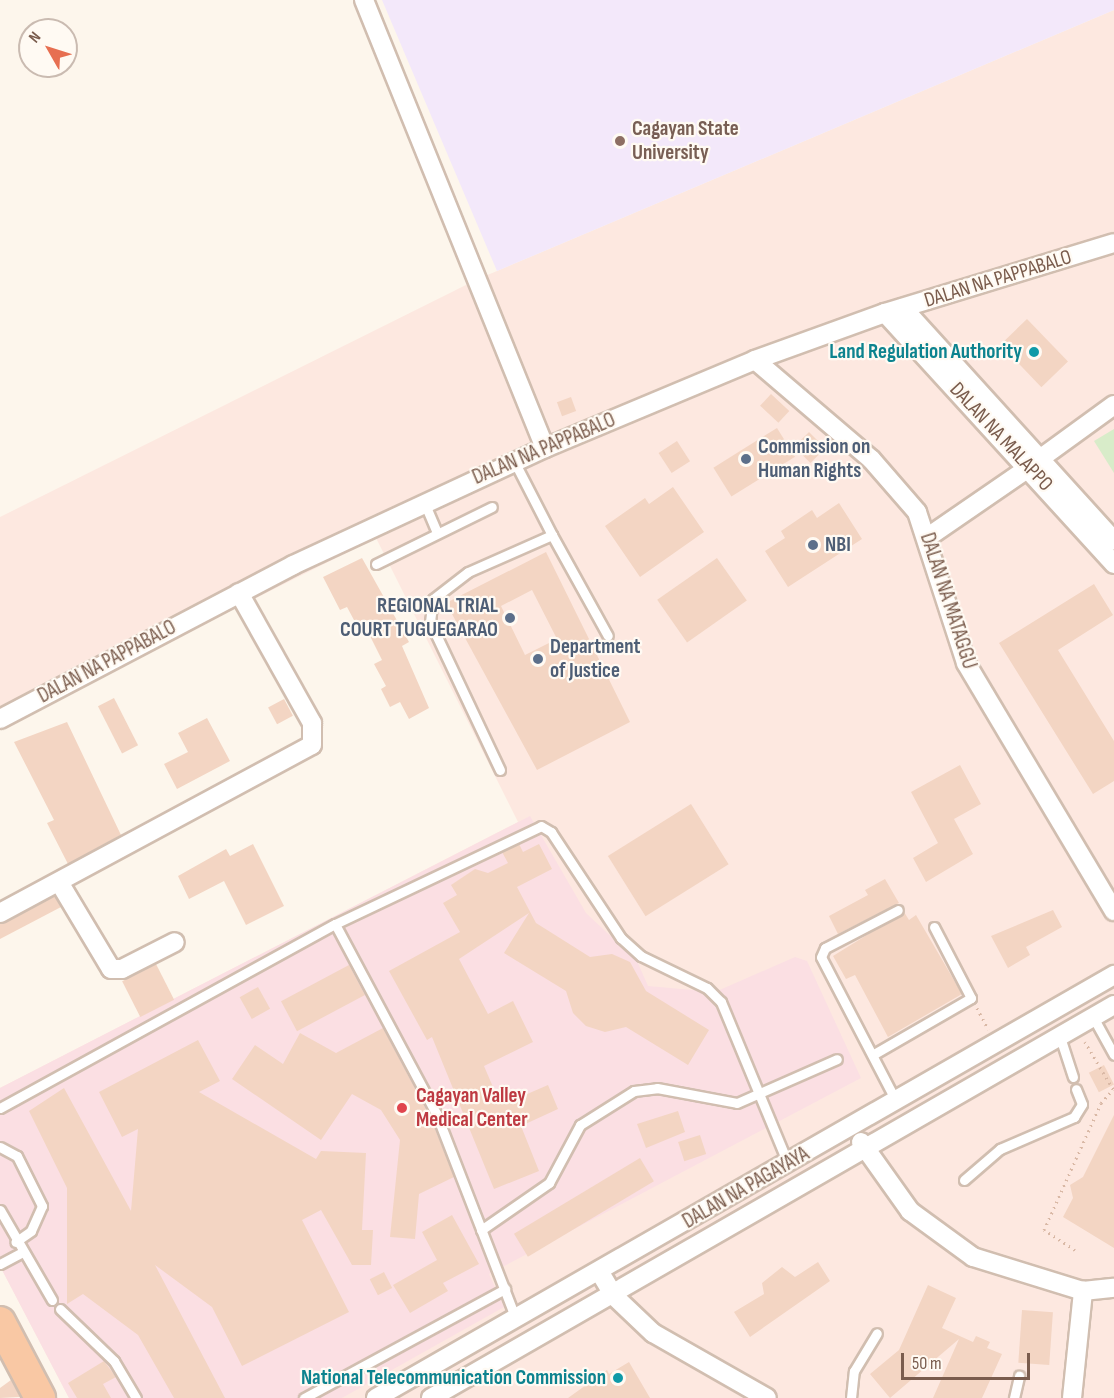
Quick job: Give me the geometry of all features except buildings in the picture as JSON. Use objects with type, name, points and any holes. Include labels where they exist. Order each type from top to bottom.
[{"type":"highway","points":[[0,1322],[33,1395]]},
{"type":"street","points":[[364,0],[545,448]]},
{"type":"street","name":"DALAN NA PAPPABALO","points":[[0,719],[239,593],[424,502],[514,461],[755,360],[885,313],[1114,243]]},
{"type":"street","name":"DALAN NA MALAPPO","points":[[903,308],[1036,462],[1114,564]]},
{"type":"street","name":"DALAN NA MALAPPO","points":[[885,313],[1114,541]]},
{"type":"street","name":"DALAN NA MATAGGU","points":[[755,360],[871,459],[917,512],[928,537],[966,663],[1114,911]]},
{"type":"street","points":[[928,537],[1114,405]]},
{"type":"street","points":[[0,913],[312,745],[312,723],[239,593]]},
{"type":"street","points":[[60,882],[111,969],[175,942]]},
{"type":"street","name":"DALAN NA PAGAYAYA","points":[[376,1398],[855,1126],[1114,975]]},
{"type":"street","name":"DALAN NA PAGAYAYA","points":[[431,1398],[614,1296],[1114,1005]]},
{"type":"street","points":[[855,1126],[864,1151],[910,1212],[939,1236],[983,1260],[1083,1291],[1114,1288]]},
{"type":"street","points":[[599,1271],[614,1296],[653,1333],[767,1398]]},
{"type":"street","points":[[1072,1398],[1083,1291]]},
{"type":"lane","points":[[514,461],[608,636]]},
{"type":"lane","points":[[424,502],[437,532]]},
{"type":"lane","points":[[376,564],[437,532],[492,507]]},
{"type":"lane","points":[[500,770],[430,622],[429,610],[444,587],[552,535]]},
{"type":"lane","points":[[0,1108],[335,924],[530,826],[546,828],[621,938],[641,956],[707,988],[720,1002],[788,1164]]},
{"type":"lane","points":[[896,1101],[874,1054],[821,957],[825,948],[898,910]]},
{"type":"lane","points":[[335,924],[436,1113],[516,1318]]},
{"type":"lane","points":[[874,1054],[971,998],[934,927]]},
{"type":"lane","points":[[1093,1017],[1114,1055]]},
{"type":"lane","points":[[1060,1038],[1073,1077]]},
{"type":"lane","points":[[481,1230],[549,1183],[580,1125],[634,1091],[657,1088],[726,1104],[759,1093],[837,1059]]},
{"type":"lane","points":[[964,1180],[1000,1149],[1074,1117],[1082,1104],[1076,1089]]},
{"type":"lane","points":[[0,1147],[17,1156],[42,1206],[31,1232],[15,1242]]},
{"type":"lane","points":[[0,1210],[21,1253],[52,1300]]},
{"type":"lane","points":[[0,1264],[21,1253]]},
{"type":"lane","points":[[304,1398],[505,1289]]},
{"type":"lane","points":[[60,1309],[114,1361],[136,1398]]},
{"type":"lane","points":[[851,1398],[854,1371],[876,1333]]},
{"type":"lane","points":[[1014,1398],[1019,1376]]},
{"type":"path","points":[[971,998],[996,1043]]},
{"type":"path","points":[[1075,1250],[1044,1230],[1081,1144],[1113,1089],[1077,1027]]},
{"type":"shaded area","name":"Cagayan State University","points":[[382,0],[1114,0],[1114,10],[497,271]]},
{"type":"shaded area","points":[[1114,10],[1114,1398],[69,1398],[0,1266],[0,1088],[518,822],[376,538],[0,726],[0,517],[478,279]]},
{"type":"shaded area","name":"Cagayan Valley Medical Center","points":[[530,816],[586,913],[637,961],[648,986],[715,992],[795,957],[807,961],[861,1078],[489,1274],[504,1307],[342,1398],[69,1398],[0,1266],[0,1088]]},
{"type":"green space","points":[[1114,429],[1114,473],[1094,441]]},
{"type":"place","name":"Cagayan State University","points":[[620,141]]},
{"type":"place","name":"Land Regulation Authority","points":[[1034,352]]},
{"type":"place","name":"Commission on Human Rights","points":[[746,459]]},
{"type":"place","name":"NBI","points":[[813,545]]},
{"type":"place","name":"REGIONAL TRIAL COURT TUGUEGARAO","points":[[510,618]]},
{"type":"place","name":"Department of Justice","points":[[538,659]]},
{"type":"place","name":"Cagayan Valley Medical Center","points":[[402,1108]]},
{"type":"place","name":"National Telecommunication Commission","points":[[618,1378]]}]
